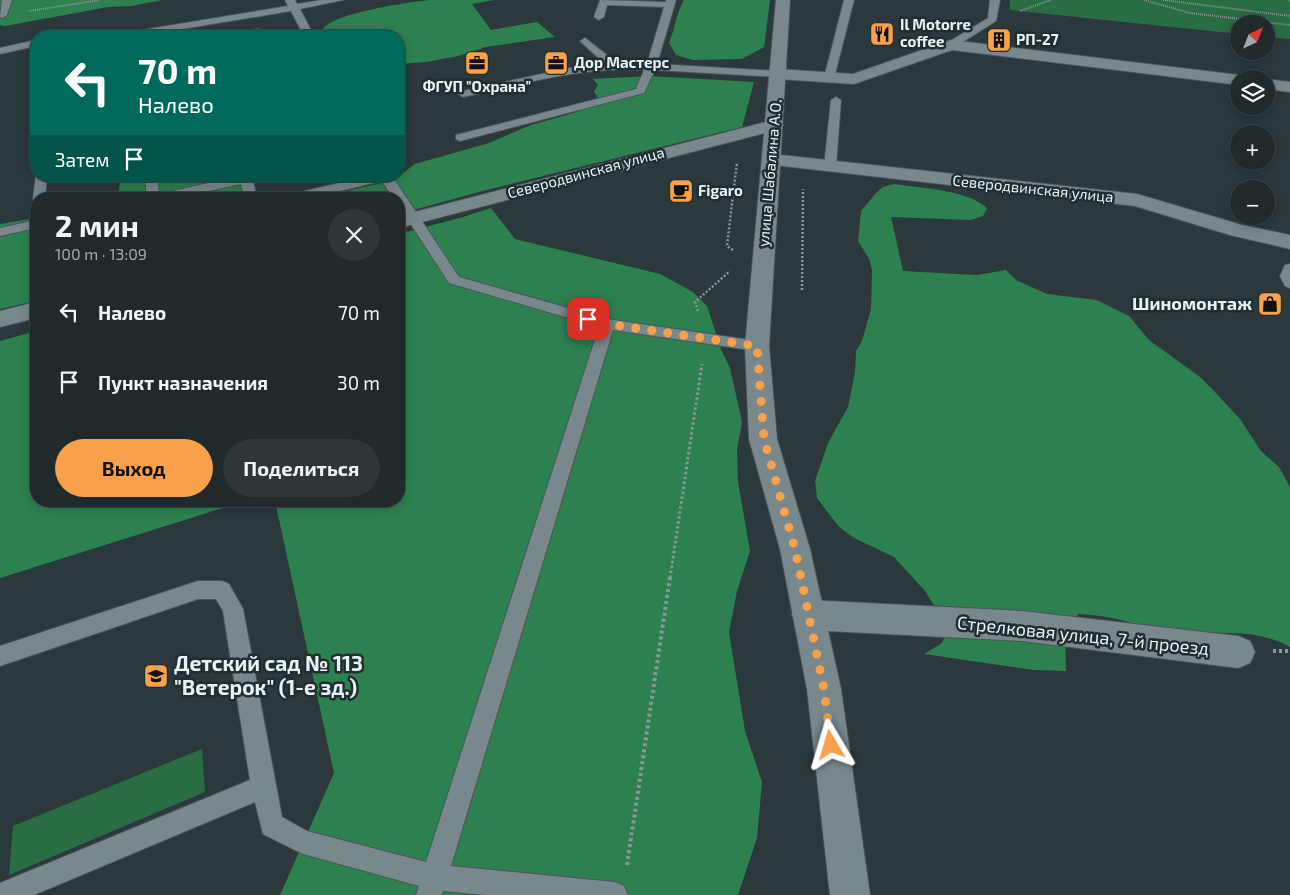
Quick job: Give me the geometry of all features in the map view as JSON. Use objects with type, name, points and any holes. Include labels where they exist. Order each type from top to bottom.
[{"type":"street","name":"улица Шабалина А.О.","points":[[783,0],[757,346],[764,439],[795,549],[824,689],[850,895]]},
{"type":"street","points":[[778,74],[854,80],[951,45],[1230,79]]},
{"type":"street","points":[[1275,85],[1290,87]]},
{"type":"street","name":"Северодвинская улица","points":[[406,220],[774,125]]},
{"type":"street","name":"Северодвинская улица","points":[[772,160],[1137,200],[1237,230],[1290,242]]},
{"type":"street","points":[[0,319],[30,312]]},
{"type":"street","name":"Стрелковая улица, 7-й проезд","points":[[808,615],[1022,626],[1238,652]]},
{"type":"lane","points":[[2,15],[7,0]]},
{"type":"lane","points":[[156,30],[292,4],[338,0]]},
{"type":"lane","points":[[829,78],[848,0]]},
{"type":"lane","points":[[951,45],[993,19],[995,0]]},
{"type":"lane","points":[[460,137],[640,91],[651,67],[671,2],[598,1],[599,17]]},
{"type":"lane","points":[[292,4],[306,30]]},
{"type":"lane","points":[[585,41],[613,65]]},
{"type":"lane","points":[[0,51],[30,44]]},
{"type":"lane","points":[[463,94],[574,70],[613,65],[778,74]]},
{"type":"lane","points":[[830,166],[836,100]]},
{"type":"lane","points":[[183,192],[225,182]]},
{"type":"lane","points":[[319,192],[361,182]]},
{"type":"lane","points":[[406,220],[454,280],[607,324],[757,346]]},
{"type":"lane","points":[[0,232],[30,225]]},
{"type":"lane","points":[[1290,268],[1287,276],[1290,282]]},
{"type":"lane","points":[[431,886],[607,324]]},
{"type":"lane","points":[[0,656],[198,590],[222,590],[233,609],[263,787],[272,825],[302,842],[431,886],[615,895]]},
{"type":"lane","points":[[3,895],[263,787]]},
{"type":"path","points":[[2,15],[100,0]]},
{"type":"path","points":[[1144,0],[1190,14],[1290,26]]},
{"type":"path","points":[[1163,0],[1181,4],[1290,16]]},
{"type":"path","points":[[737,256],[727,246],[732,190],[740,147],[751,131]]},
{"type":"path","points":[[627,866],[705,339],[695,302],[731,270]]},
{"type":"green space","points":[[0,0],[162,0],[132,6],[108,7],[5,26],[0,25]]},
{"type":"green space","points":[[430,0],[494,0],[472,4],[491,30],[537,22],[555,37],[486,47],[458,56],[427,62],[405,64],[405,30],[323,29],[330,23],[356,13]]},
{"type":"green space","points":[[684,0],[770,0],[764,47],[742,59],[693,60],[676,55],[669,43]]},
{"type":"green space","points":[[1010,0],[1290,0],[1290,39],[1275,38],[1275,15],[1230,15],[1230,33],[1010,10]]},
{"type":"green space","points":[[258,28],[262,30],[246,30]]},
{"type":"green space","points":[[649,76],[754,82],[742,127],[479,192],[405,212],[405,192],[342,192],[384,182],[405,182],[405,172],[415,164],[489,143],[531,125],[577,112],[599,100],[594,91],[598,85],[593,79]]},
{"type":"green space","points":[[120,182],[240,182],[242,192],[119,192]]},
{"type":"green space","points":[[894,184],[968,197],[987,208],[983,216],[971,220],[891,217],[903,271],[977,275],[1006,270],[1016,280],[1047,294],[1097,300],[1129,316],[1149,340],[1200,377],[1240,419],[1261,451],[1279,467],[1290,487],[1290,647],[1275,640],[1258,636],[1171,632],[1147,629],[1110,618],[1079,614],[1065,627],[1066,671],[1034,670],[924,654],[942,643],[948,628],[925,591],[894,557],[854,538],[839,527],[817,498],[815,481],[828,443],[848,407],[855,372],[856,351],[862,341],[871,309],[872,270],[869,259],[858,241],[861,211],[883,187]]},
{"type":"green space","points":[[491,208],[515,239],[660,274],[693,292],[707,306],[721,349],[730,368],[742,422],[737,450],[738,482],[750,551],[737,591],[729,632],[745,731],[762,782],[757,838],[738,895],[280,895],[334,773],[276,507],[405,507],[405,232]]},
{"type":"green space","points":[[30,219],[30,302],[0,309],[0,224]]},
{"type":"green space","points":[[30,333],[30,507],[226,507],[0,578],[0,341]]},
{"type":"green space","points":[[202,749],[205,792],[9,875],[13,826]]},
{"type":"place","name":"Il Motorre coffee","points":[[882,34]]},
{"type":"place","name":"РП-27","points":[[999,40]]},
{"type":"place","name":"ФГУП \"Охрана\"","points":[[477,63]]},
{"type":"place","name":"Дор Мастерс","points":[[556,63]]},
{"type":"place","name":"Figaro","points":[[681,191]]},
{"type":"place","name":"Шиномонтаж","points":[[1270,304]]},
{"type":"place","name":"Детский сад № 113 \"Ветерок\" (1-е зд.)","points":[[156,676]]},
{"type":"route","points":[[588,319],[607,324],[757,346],[764,439],[795,549],[824,689],[831,745]]}]
